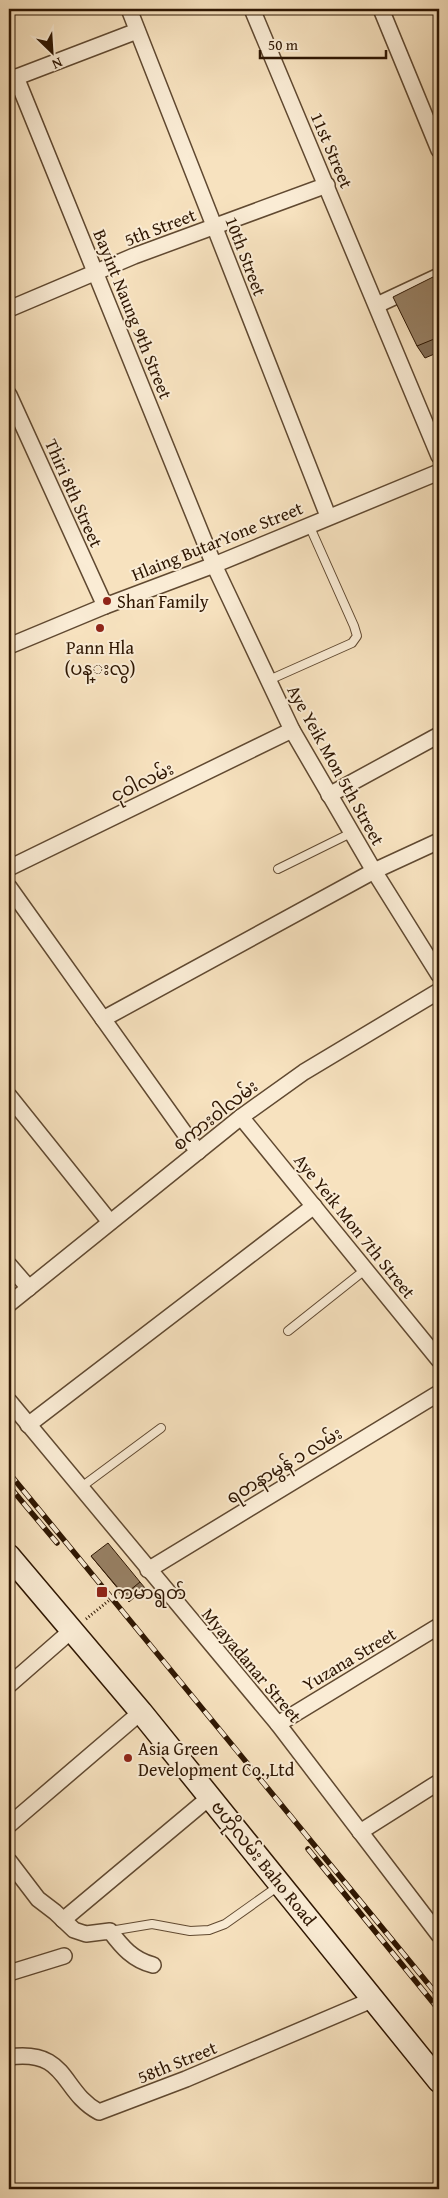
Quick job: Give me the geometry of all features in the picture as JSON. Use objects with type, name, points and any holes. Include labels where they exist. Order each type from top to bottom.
[{"type":"main road","name":"ဗဟိုလမ်း Baho Road","points":[[9,1556],[141,1712],[439,2081]]},
{"type":"street","name":"10th Street","points":[[129,9],[328,516]]},
{"type":"street","name":"11st Street","points":[[252,9],[439,456]]},
{"type":"street","points":[[381,9],[439,150]]},
{"type":"street","points":[[13,79],[138,31]]},
{"type":"street","name":"Bayint Naung 9th Street","points":[[13,79],[96,272],[214,565]]},
{"type":"street","name":"5th Street","points":[[9,308],[96,272],[327,185]]},
{"type":"street","points":[[377,305],[439,276]]},
{"type":"street","name":"Thiri 8th Street","points":[[9,395],[14,419],[105,606]]},
{"type":"street","name":"Hlaing ButarYone Street","points":[[9,646],[105,606],[214,565],[328,516],[439,472]]},
{"type":"street","name":"Aye Yeik Mon 5th Street","points":[[214,565],[292,730],[351,833],[439,975]]},
{"type":"street","name":"ငုဝါလမ်း","points":[[9,868],[292,730]]},
{"type":"street","points":[[329,795],[439,735]]},
{"type":"street","points":[[103,1019],[374,871],[439,841]]},
{"type":"street","points":[[9,887],[198,1152]]},
{"type":"street","name":"စကား၀ါလမ်း","points":[[9,1304],[241,1117],[304,1072],[439,991]]},
{"type":"street","points":[[9,1096],[110,1222]]},
{"type":"street","name":"Aye Yeik Mon 7th Street","points":[[241,1117],[439,1360]]},
{"type":"street","points":[[28,1425],[314,1206]]},
{"type":"street","points":[[9,1265],[29,1288]]},
{"type":"street","name":"ရတနာမွန် ၁ လမ်း","points":[[148,1570],[439,1393]]},
{"type":"street","name":"Myayadanar Street","points":[[9,1401],[278,1724],[439,1935]]},
{"type":"street","name":"Yuzana Street","points":[[278,1724],[439,1626]]},
{"type":"street","points":[[9,1685],[72,1630]]},
{"type":"street","points":[[9,1825],[141,1712]]},
{"type":"street","points":[[360,1832],[439,1782]]},
{"type":"street","points":[[63,1920],[210,1798]]},
{"type":"street","points":[[9,1861],[38,1899],[56,1912],[74,1930],[86,1934],[110,1930],[129,1954],[153,1965]]},
{"type":"street","points":[[9,1973],[64,1956]]},
{"type":"street","name":"58th Street","points":[[9,2057],[26,2055],[47,2060],[61,2071],[90,2107],[99,2112],[186,2079],[374,1999]]},
{"type":"lane","points":[[269,680],[352,643],[357,636],[309,524]]},
{"type":"lane","points":[[278,868],[351,833]]},
{"type":"lane","points":[[288,1331],[366,1270]]},
{"type":"lane","points":[[80,1488],[161,1428]]},
{"type":"lane","points":[[110,1930],[152,1924],[190,1931],[209,1930],[226,1924],[281,1884]]},
{"type":"path","points":[[72,1630],[125,1588]]},
{"type":"building","points":[[439,274],[439,337],[417,346],[393,297]]},
{"type":"building","points":[[108,1543],[140,1582],[124,1595],[91,1556]]},
{"type":"railway","points":[[9,1473],[439,1997]]},
{"type":"railway","points":[[9,1486],[57,1543]]},
{"type":"railway","points":[[308,1849],[439,2010]]},
{"type":"place","name":"Shan Family","points":[[107,601]]},
{"type":"place","name":"Pann Hla (ပန္းလွ)","points":[[100,628]]},
{"type":"place","name":"ကမာရွတ်","points":[[102,1592]]},
{"type":"place","name":"Asia Green Development Co.,Ltd","points":[[128,1758]]}]
